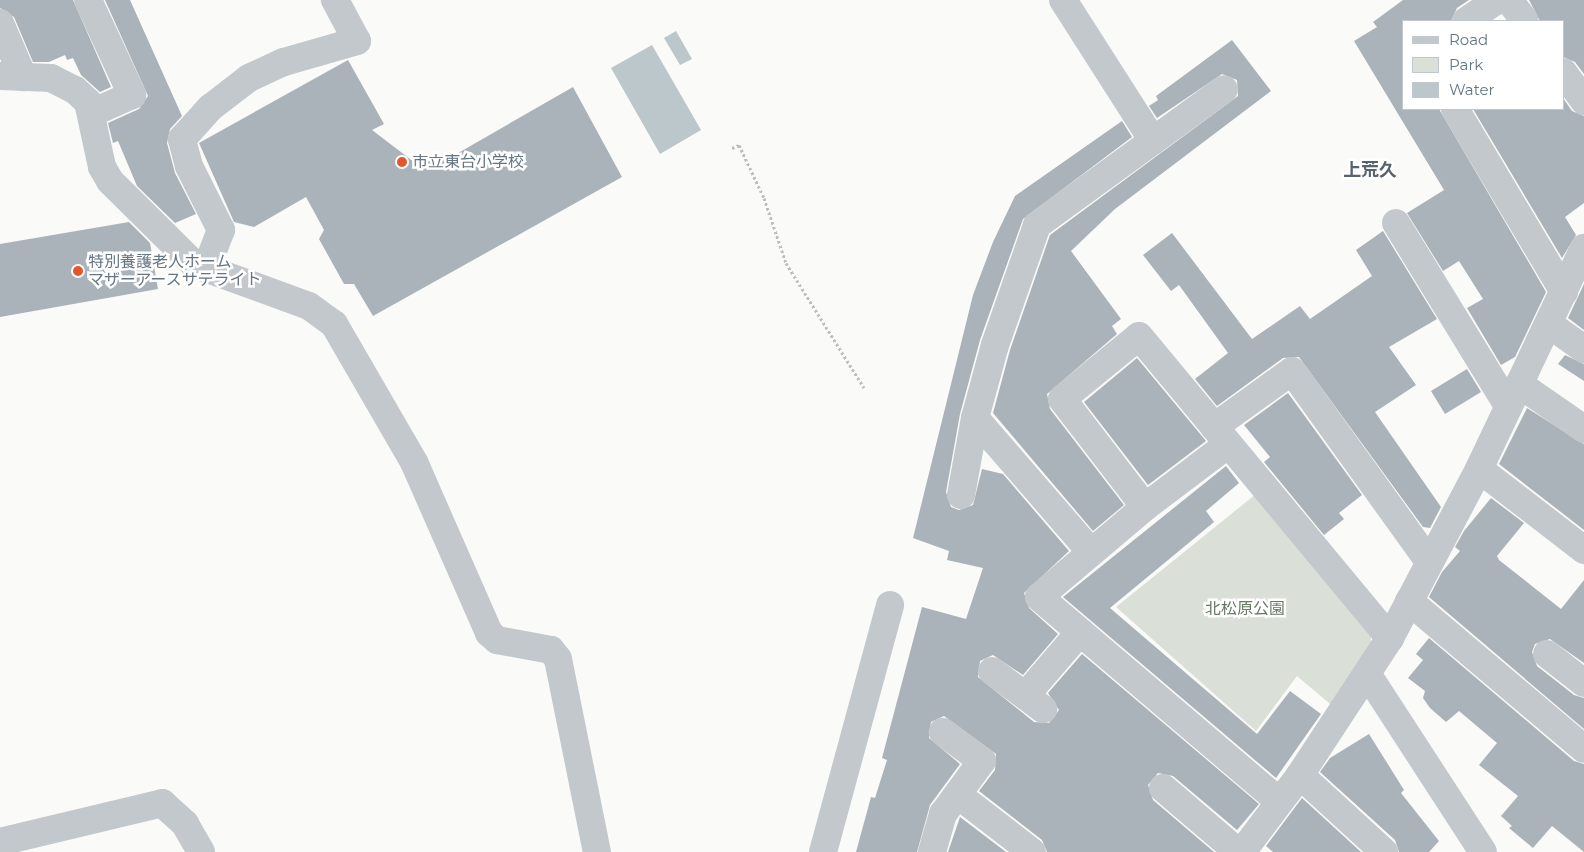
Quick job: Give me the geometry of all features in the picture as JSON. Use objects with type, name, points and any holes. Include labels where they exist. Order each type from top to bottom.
[{"type":"street","points":[[88,0],[132,95],[92,113]]},
{"type":"street","points":[[206,269],[221,230],[189,166],[182,139],[210,108],[249,78],[284,62],[357,42],[335,0]]},
{"type":"street","points":[[1063,0],[1153,141]]},
{"type":"street","points":[[1467,20],[1497,0]]},
{"type":"street","points":[[1509,0],[1524,20]]},
{"type":"street","points":[[0,23],[11,77],[51,78],[75,90],[88,102],[92,113],[102,167],[110,181],[194,264],[309,306],[334,324],[414,462],[490,633],[497,640],[551,650],[558,659],[597,852]]},
{"type":"street","points":[[1564,73],[1584,101]]},
{"type":"street","points":[[962,495],[975,418],[995,345],[1037,225],[1224,89]]},
{"type":"street","points":[[1456,110],[1564,292]]},
{"type":"street","points":[[1396,224],[1514,395],[1584,429]]},
{"type":"street","points":[[1242,852],[1300,775],[1368,675],[1390,638],[1478,469],[1550,325],[1583,253]]},
{"type":"street","points":[[1550,325],[1584,349]]},
{"type":"street","points":[[1145,507],[1062,399],[1139,336],[1390,638]]},
{"type":"street","points":[[1279,801],[1039,597],[1145,507],[1292,371],[1429,562]]},
{"type":"street","points":[[975,418],[1092,552]]},
{"type":"street","points":[[1478,469],[1584,550]]},
{"type":"street","points":[[1409,601],[1584,749]]},
{"type":"street","points":[[824,852],[890,606]]},
{"type":"street","points":[[992,671],[1034,702],[1080,632]]},
{"type":"street","points":[[1547,654],[1584,683]]},
{"type":"street","points":[[1368,675],[1483,852]]},
{"type":"street","points":[[932,852],[943,814],[982,761],[943,732]]},
{"type":"street","points":[[1300,775],[1384,852]]},
{"type":"street","points":[[1162,788],[1238,852]]},
{"type":"street","points":[[958,795],[1032,852]]},
{"type":"street","points":[[0,842],[162,803],[184,824],[201,852]]},
{"type":"path","points":[[732,148],[739,144],[764,198],[786,263],[864,388]]},
{"type":"green space","name":"北松原公園","points":[[1256,494],[1371,631],[1371,650],[1336,709],[1297,676],[1256,731],[1116,607]]},
{"type":"water","points":[[676,31],[692,59],[680,65],[664,38]]},
{"type":"water","points":[[652,45],[701,130],[660,154],[611,68]]},
{"type":"building","points":[[0,0],[73,0],[111,87],[100,92],[81,75],[73,58],[67,60],[65,55],[49,62],[33,62],[14,17],[0,8]]},
{"type":"building","points":[[105,0],[130,0],[182,116],[170,129],[167,143],[175,173],[196,214],[175,223],[137,186],[118,141],[113,143],[108,123],[139,109],[148,96]]},
{"type":"building","points":[[1403,0],[1469,0],[1457,8],[1451,20],[1402,20],[1402,110],[1440,110],[1546,292],[1515,357],[1501,365],[1467,308],[1483,299],[1459,261],[1443,271],[1407,213],[1444,190],[1354,41],[1377,27],[1373,22]]},
{"type":"building","points":[[1529,0],[1584,0],[1584,74],[1575,62],[1564,57],[1564,20],[1539,20]]},
{"type":"building","points":[[1232,40],[1271,91],[1115,209],[1071,251],[1121,319],[1112,326],[1117,334],[1047,394],[1050,409],[1124,505],[1093,531],[993,413],[1010,350],[1050,235],[1238,96],[1237,80],[1222,74],[1157,118],[1149,106],[1158,100],[1156,96]]},
{"type":"building","points":[[348,60],[384,124],[372,130],[414,162],[446,160],[573,87],[622,177],[373,316],[354,284],[344,284],[319,239],[324,230],[306,197],[254,227],[234,222],[199,143]]},
{"type":"building","points":[[1564,99],[1572,111],[1584,116],[1584,203],[1565,217],[1576,235],[1562,258],[1474,110],[1564,110]]},
{"type":"building","points":[[1122,121],[1132,137],[1023,219],[980,340],[960,414],[946,492],[951,507],[959,510],[973,505],[982,469],[1003,474],[1069,551],[1024,593],[1029,608],[1058,634],[1023,675],[993,655],[980,661],[978,677],[1034,722],[1049,723],[1059,710],[1048,693],[1082,654],[1259,804],[1237,830],[1173,776],[1158,773],[1148,785],[1153,800],[1214,852],[1047,852],[1042,840],[979,791],[995,770],[996,754],[944,716],[931,722],[929,738],[960,764],[930,805],[917,852],[856,852],[871,797],[875,798],[887,760],[882,758],[922,607],[966,619],[983,568],[947,560],[949,551],[913,538],[973,295],[993,242],[1015,196]]},
{"type":"building","name":"特別養護老人ホーム マザーアースサテライト","points":[[129,222],[150,243],[158,289],[0,317],[0,244]]},
{"type":"building","points":[[1383,231],[1437,319],[1389,347],[1416,385],[1375,412],[1441,507],[1430,528],[1423,527],[1299,357],[1283,358],[1217,406],[1195,379],[1228,353],[1179,285],[1171,291],[1143,255],[1172,233],[1252,339],[1300,306],[1310,319],[1372,276],[1356,250]]},
{"type":"building","points":[[1584,284],[1584,330],[1568,318]]},
{"type":"building","points":[[1565,355],[1584,364],[1584,381],[1558,364]]},
{"type":"building","points":[[1137,358],[1206,441],[1148,485],[1084,402]]},
{"type":"building","points":[[1467,369],[1481,392],[1445,414],[1431,391]]},
{"type":"building","points":[[1288,393],[1362,495],[1339,513],[1344,519],[1324,535],[1264,462],[1270,457],[1244,425]]},
{"type":"building","points":[[1527,408],[1584,444],[1584,530],[1499,464]]},
{"type":"building","points":[[1226,466],[1239,483],[1206,511],[1214,522],[1110,608],[1257,734],[1290,691],[1321,714],[1276,778],[1063,597]]},
{"type":"building","points":[[1491,498],[1524,523],[1497,556],[1499,560],[1561,609],[1584,580],[1584,663],[1550,639],[1535,644],[1532,652],[1537,666],[1574,695],[1584,698],[1584,729],[1429,597],[1442,572],[1460,551],[1455,547],[1464,531]]},
{"type":"building","points":[[1429,638],[1574,761],[1584,764],[1584,852],[1552,826],[1533,848],[1509,828],[1512,826],[1501,816],[1518,796],[1479,765],[1497,743],[1459,711],[1446,722],[1430,708],[1423,698],[1425,691],[1408,678],[1423,660],[1416,654]]},
{"type":"building","points":[[1369,734],[1404,790],[1401,793],[1439,841],[1429,852],[1399,852],[1395,840],[1320,772],[1330,758]]},
{"type":"building","points":[[1302,798],[1361,852],[1273,852],[1266,846]]},
{"type":"building","points":[[960,817],[1006,852],[948,852]]},
{"type":"place","name":"市立東台小学校","points":[[402,162]]},
{"type":"place","name":"特別養護老人ホーム マザーアースサテライト","points":[[78,271]]},
{"type":"district","name":"上荒久","points":[[1370,170]]}]
